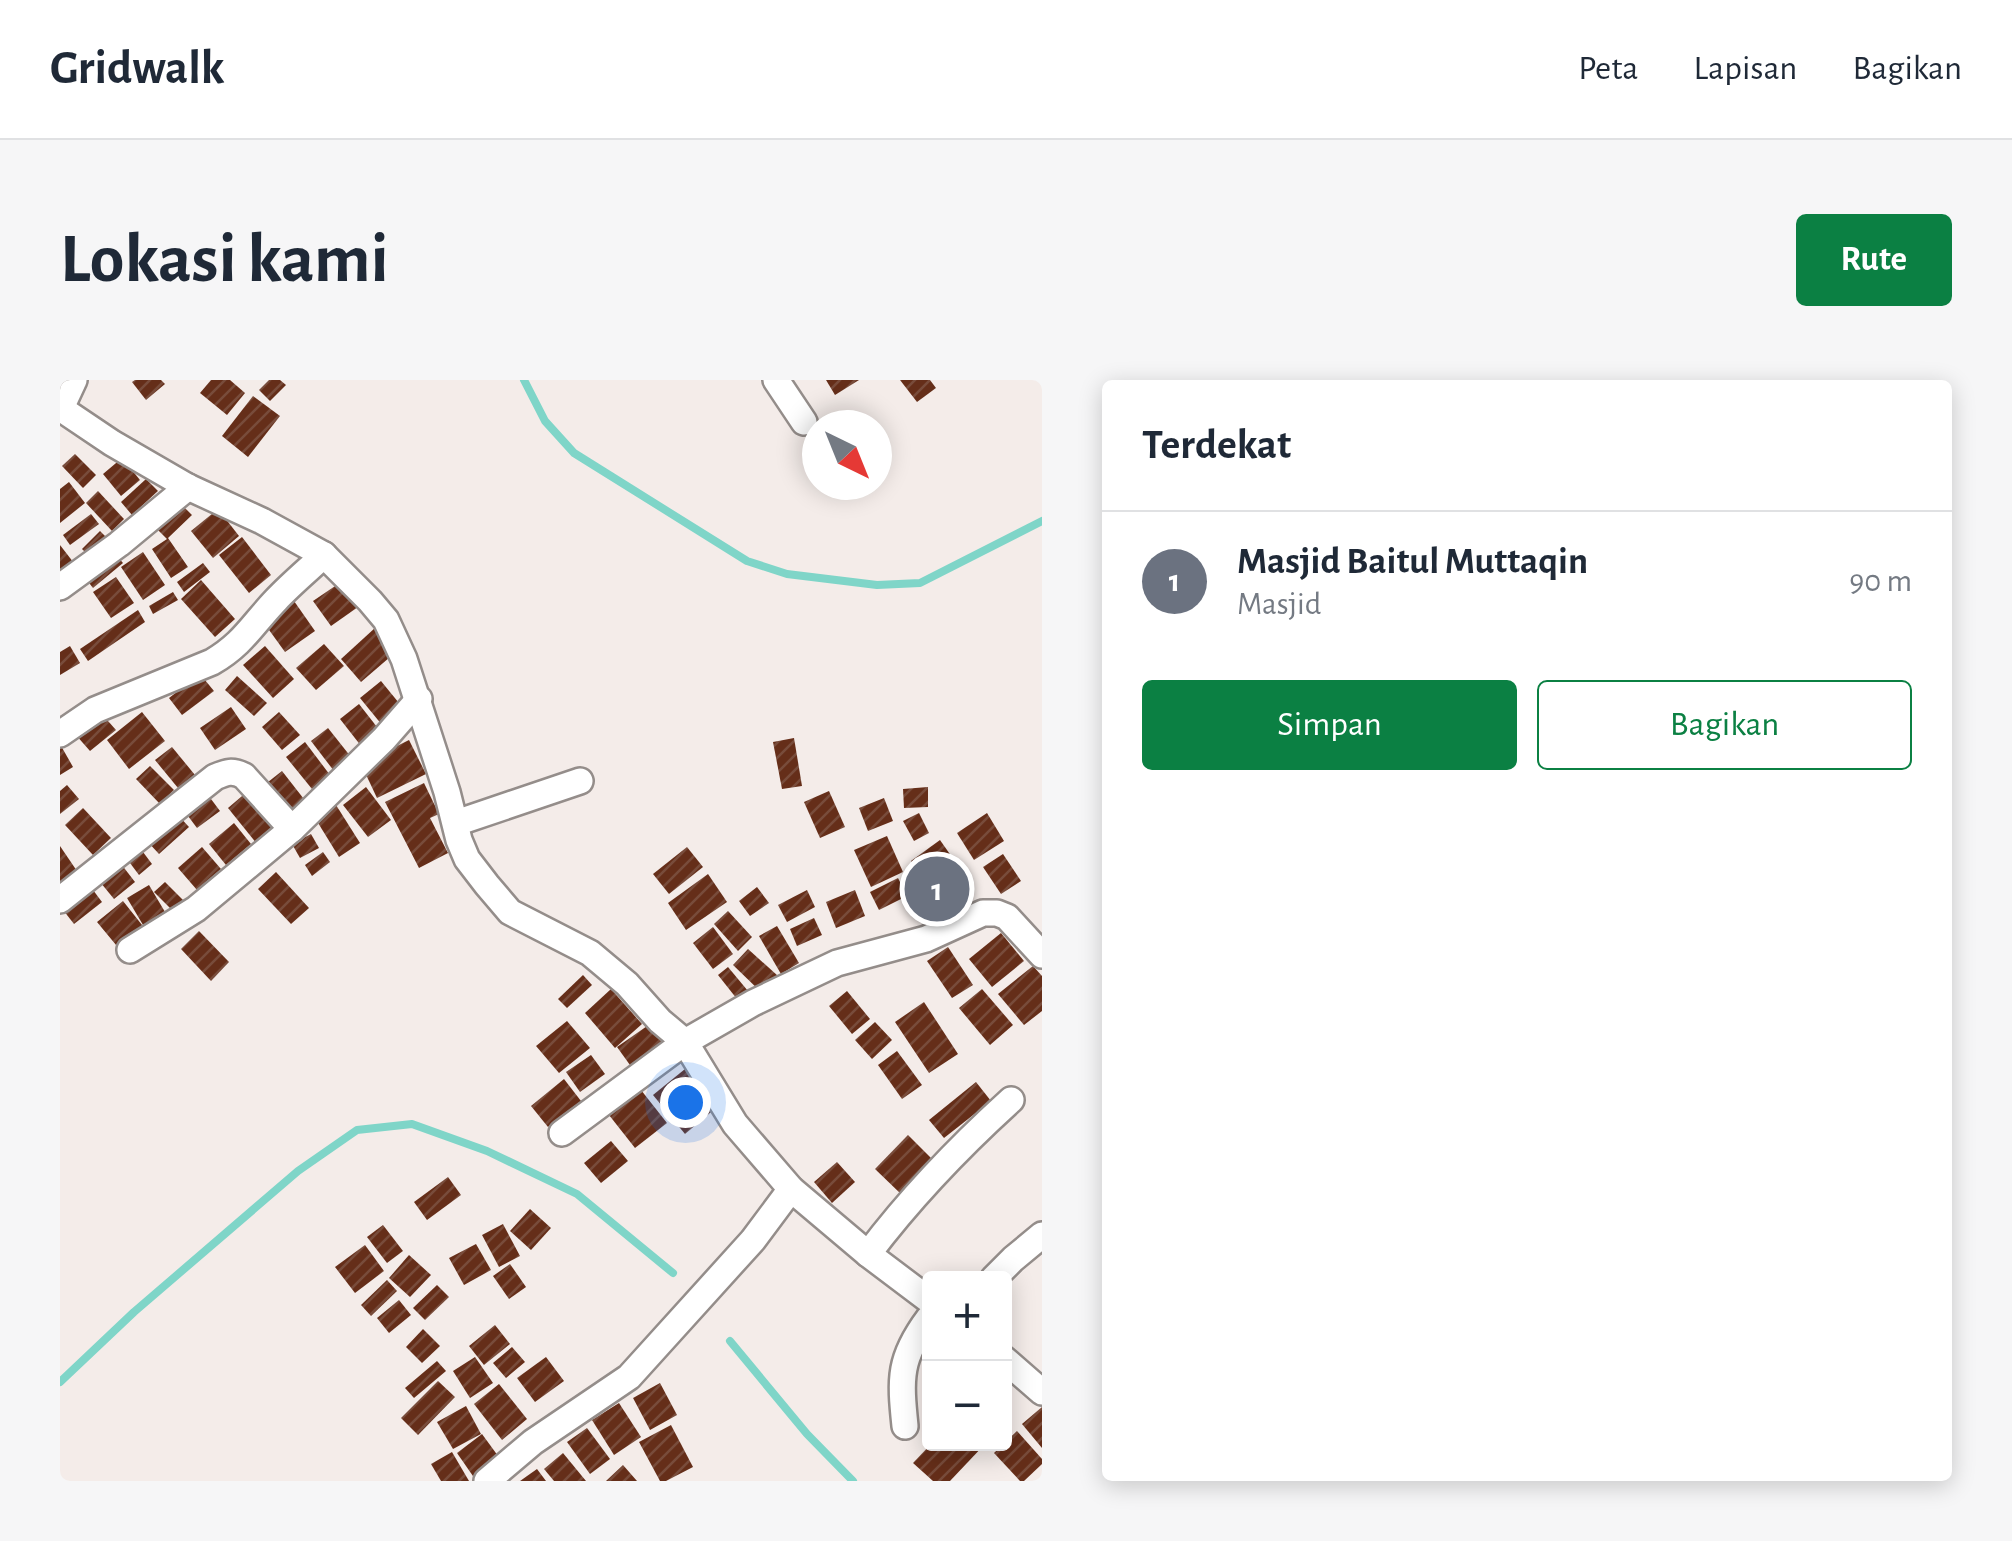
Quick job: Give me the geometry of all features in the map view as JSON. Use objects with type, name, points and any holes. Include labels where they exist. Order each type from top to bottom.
[{"type":"street","points":[[74,380],[61,408],[188,488],[262,521],[324,555],[370,600],[386,620],[419,699],[467,859],[510,912],[590,953],[626,984],[660,1022],[685,1042],[735,1124],[791,1189],[922,1294]]},
{"type":"street","points":[[776,380],[802,419]]},
{"type":"street","points":[[60,587],[188,488]]},
{"type":"street","points":[[60,734],[95,710],[226,654],[324,555]]},
{"type":"street","points":[[130,950],[196,909],[292,829],[384,740],[419,699]]},
{"type":"street","points":[[60,900],[226,772],[244,776],[292,829]]},
{"type":"street","points":[[456,823],[580,781]]},
{"type":"street","points":[[562,1134],[685,1042],[753,1003],[838,964],[926,938],[983,913],[1008,917],[1042,954]]},
{"type":"street","points":[[868,1254],[901,1210],[956,1150],[1010,1100]]},
{"type":"street","points":[[486,1481],[533,1442],[629,1377],[754,1240],[791,1189]]},
{"type":"street","points":[[1002,1271],[1042,1236]]},
{"type":"street","points":[[904,1426],[902,1368],[922,1330]]},
{"type":"street","points":[[1006,1361],[1042,1392]]},
{"type":"building","points":[[161,380],[165,384],[146,400],[132,382]]},
{"type":"building","points":[[211,380],[230,380],[245,393],[227,415],[200,393]]},
{"type":"building","points":[[269,380],[280,380],[286,385],[270,401],[259,390]]},
{"type":"building","points":[[826,380],[859,380],[835,395]]},
{"type":"building","points":[[900,380],[930,380],[936,388],[917,402]]},
{"type":"building","points":[[253,396],[280,416],[248,457],[222,436]]},
{"type":"building","points":[[75,454],[96,475],[83,488],[62,466]]},
{"type":"building","points":[[122,458],[140,480],[121,496],[103,474]]},
{"type":"building","points":[[146,479],[158,491],[132,515],[121,502]]},
{"type":"building","points":[[69,482],[85,503],[60,523],[60,489]]},
{"type":"building","points":[[98,491],[124,519],[112,531],[86,503]]},
{"type":"building","points":[[182,505],[192,515],[168,538],[188,567],[171,578],[152,549],[167,539],[157,529]]},
{"type":"building","points":[[218,509],[239,536],[213,558],[191,531]]},
{"type":"building","points":[[91,514],[99,524],[70,545],[63,535]]},
{"type":"building","points":[[100,531],[108,539],[90,557],[82,549]]},
{"type":"building","points":[[242,537],[271,575],[249,593],[219,555]]},
{"type":"building","points":[[60,545],[77,567],[60,576]]},
{"type":"building","points":[[143,552],[165,585],[143,600],[121,567]]},
{"type":"building","points":[[116,555],[123,563],[93,588],[86,579]]},
{"type":"building","points":[[203,563],[210,572],[184,592],[177,582]]},
{"type":"building","points":[[116,577],[134,603],[111,618],[93,592]]},
{"type":"building","points":[[201,580],[235,619],[215,637],[181,599]]},
{"type":"building","points":[[341,582],[358,607],[331,626],[313,601]]},
{"type":"building","points":[[173,592],[178,600],[153,614],[149,606]]},
{"type":"building","points":[[294,601],[315,631],[285,652],[264,623]]},
{"type":"building","points":[[138,610],[145,622],[88,661],[80,649]]},
{"type":"building","points":[[376,627],[397,651],[361,682],[341,659]]},
{"type":"building","points":[[324,644],[344,666],[316,690],[296,668]]},
{"type":"building","points":[[70,646],[80,663],[60,675],[60,652]]},
{"type":"building","points":[[265,646],[294,679],[273,698],[243,665]]},
{"type":"building","points":[[200,674],[214,691],[182,715],[169,698]]},
{"type":"building","points":[[237,676],[267,703],[254,716],[225,690]]},
{"type":"building","points":[[381,681],[403,708],[382,725],[360,698]]},
{"type":"building","points":[[359,704],[384,736],[365,751],[340,719]]},
{"type":"building","points":[[231,707],[246,729],[215,750],[200,728]]},
{"type":"building","points":[[100,712],[116,730],[90,751],[75,734]]},
{"type":"building","points":[[142,712],[165,741],[129,769],[107,740]]},
{"type":"building","points":[[279,712],[300,735],[282,750],[262,727]]},
{"type":"building","points":[[328,728],[351,757],[334,771],[311,741]]},
{"type":"building","points":[[794,738],[802,786],[782,789],[773,742]]},
{"type":"building","points":[[409,740],[426,774],[377,798],[361,764]]},
{"type":"building","points":[[305,742],[330,775],[312,789],[286,757]]},
{"type":"building","points":[[60,744],[73,767],[60,775]]},
{"type":"building","points":[[172,747],[195,775],[178,788],[155,760]]},
{"type":"building","points":[[150,766],[174,790],[160,804],[136,779]]},
{"type":"building","points":[[282,771],[307,803],[287,818],[263,786]]},
{"type":"building","points":[[424,783],[439,814],[430,818],[448,853],[419,868],[385,802]]},
{"type":"building","points":[[67,785],[79,799],[60,814],[60,791]]},
{"type":"building","points":[[366,787],[391,820],[368,837],[343,805]]},
{"type":"building","points":[[928,787],[928,807],[904,808],[903,789]]},
{"type":"building","points":[[205,791],[220,811],[197,828],[182,808]]},
{"type":"building","points":[[248,791],[277,827],[257,844],[228,808]]},
{"type":"building","points":[[829,791],[845,827],[820,838],[804,802]]},
{"type":"building","points":[[884,798],[893,821],[868,831],[859,808]]},
{"type":"building","points":[[336,805],[360,843],[339,857],[315,818]]},
{"type":"building","points":[[83,808],[111,838],[93,855],[65,825]]},
{"type":"building","points":[[919,813],[929,833],[914,841],[903,821]]},
{"type":"building","points":[[987,813],[1004,841],[974,860],[957,833]]},
{"type":"building","points":[[177,814],[189,827],[159,854],[147,841]]},
{"type":"building","points":[[234,823],[251,844],[226,865],[209,844]]},
{"type":"building","points":[[311,834],[319,848],[300,858],[292,844]]},
{"type":"building","points":[[887,836],[903,872],[871,887],[854,850]]},
{"type":"building","points":[[940,840],[954,860],[924,881],[911,861]]},
{"type":"building","points":[[137,844],[152,864],[139,875],[124,855]]},
{"type":"building","points":[[60,846],[79,874],[60,887]]},
{"type":"building","points":[[202,847],[221,869],[197,890],[178,868]]},
{"type":"building","points":[[687,847],[703,867],[669,894],[653,874]]},
{"type":"building","points":[[323,852],[330,862],[312,876],[305,865]]},
{"type":"building","points":[[1003,854],[1021,881],[1001,894],[983,867]]},
{"type":"building","points":[[118,860],[135,882],[114,899],[96,877]]},
{"type":"building","points":[[276,872],[309,908],[291,924],[258,889]]},
{"type":"building","points":[[708,874],[727,902],[686,930],[668,903]]},
{"type":"building","points":[[898,878],[907,896],[879,910],[870,892]]},
{"type":"building","points":[[87,882],[102,902],[74,924],[60,906]]},
{"type":"building","points":[[165,882],[188,905],[177,915],[154,892]]},
{"type":"building","points":[[149,885],[168,917],[121,951],[97,922],[123,901],[146,930],[127,898]]},
{"type":"building","points":[[757,887],[769,903],[750,916],[739,901]]},
{"type":"building","points":[[807,890],[815,907],[787,922],[778,905]]},
{"type":"building","points":[[855,890],[865,916],[836,928],[826,902]]},
{"type":"building","points":[[728,911],[752,937],[738,951],[714,924]]},
{"type":"building","points":[[814,918],[822,935],[797,946],[790,929]]},
{"type":"building","points":[[777,926],[799,963],[781,974],[759,936]]},
{"type":"building","points":[[713,927],[733,954],[713,969],[693,943]]},
{"type":"building","points":[[199,931],[229,962],[211,981],[181,949]]},
{"type":"building","points":[[1001,933],[1024,961],[992,987],[969,959]]},
{"type":"building","points":[[948,947],[973,985],[952,998],[927,961]]},
{"type":"building","points":[[748,949],[778,976],[762,993],[733,965]]},
{"type":"building","points":[[1033,966],[1042,976],[1042,1011],[1024,1025],[998,994]]},
{"type":"building","points":[[728,967],[748,991],[737,999],[718,975]]},
{"type":"building","points":[[583,975],[592,985],[567,1008],[558,999]]},
{"type":"building","points":[[611,989],[642,1024],[615,1048],[585,1013]]},
{"type":"building","points":[[982,989],[1013,1025],[990,1045],[959,1008]]},
{"type":"building","points":[[847,991],[870,1019],[852,1034],[829,1006]]},
{"type":"building","points":[[924,1002],[958,1054],[929,1073],[895,1022]]},
{"type":"building","points":[[567,1021],[590,1048],[559,1073],[536,1046]]},
{"type":"building","points":[[875,1022],[892,1040],[872,1059],[855,1040]]},
{"type":"building","points":[[650,1024],[667,1049],[635,1072],[617,1047]]},
{"type":"building","points":[[897,1051],[922,1085],[902,1099],[878,1065]]},
{"type":"building","points":[[591,1055],[605,1074],[580,1092],[566,1072]]},
{"type":"building","points":[[685,1069],[717,1107],[685,1134],[653,1095]]},
{"type":"building","points":[[564,1079],[581,1101],[548,1127],[531,1106]]},
{"type":"building","points":[[976,1082],[991,1101],[944,1138],[929,1120]]},
{"type":"building","points":[[641,1090],[667,1123],[635,1148],[609,1115]]},
{"type":"building","points":[[908,1135],[935,1162],[902,1195],[875,1169]]},
{"type":"building","points":[[611,1141],[628,1161],[601,1183],[584,1163]]},
{"type":"building","points":[[837,1162],[855,1182],[832,1203],[814,1182]]},
{"type":"building","points":[[448,1177],[461,1195],[427,1220],[414,1202]]},
{"type":"building","points":[[530,1209],[551,1228],[531,1250],[510,1231]]},
{"type":"building","points":[[503,1224],[520,1256],[499,1267],[482,1235]]},
{"type":"building","points":[[383,1225],[403,1251],[387,1263],[367,1237]]},
{"type":"building","points":[[476,1244],[491,1270],[464,1285],[449,1258]]},
{"type":"building","points":[[365,1245],[384,1271],[355,1293],[335,1267]]},
{"type":"building","points":[[409,1255],[431,1275],[410,1297],[389,1278]]},
{"type":"building","points":[[510,1264],[526,1287],[509,1299],[493,1276]]},
{"type":"building","points":[[387,1280],[397,1291],[371,1316],[361,1305]]},
{"type":"building","points":[[437,1285],[449,1297],[425,1320],[413,1308]]},
{"type":"building","points":[[399,1300],[411,1315],[389,1333],[377,1318]]},
{"type":"building","points":[[495,1325],[510,1344],[484,1365],[469,1346]]},
{"type":"building","points":[[423,1329],[440,1346],[422,1363],[406,1347]]},
{"type":"building","points":[[512,1347],[525,1362],[506,1378],[493,1363]]},
{"type":"building","points":[[475,1357],[493,1383],[470,1398],[453,1371]]},
{"type":"building","points":[[546,1357],[564,1381],[535,1402],[517,1378]]},
{"type":"building","points":[[437,1361],[446,1371],[414,1398],[405,1388]]},
{"type":"building","points":[[438,1381],[455,1397],[418,1435],[401,1418]]},
{"type":"building","points":[[660,1383],[677,1415],[650,1430],[633,1398]]},
{"type":"building","points":[[499,1384],[527,1419],[502,1440],[474,1404]]},
{"type":"building","points":[[619,1403],[641,1437],[614,1455],[592,1420]]},
{"type":"building","points":[[466,1406],[481,1434],[453,1449],[437,1422]]},
{"type":"building","points":[[1042,1407],[1042,1448],[1022,1424]]},
{"type":"building","points":[[671,1425],[693,1467],[660,1481],[639,1442]]},
{"type":"building","points":[[587,1428],[610,1459],[590,1474],[567,1442]]},
{"type":"building","points":[[1017,1431],[1042,1459],[1042,1464],[1024,1481],[994,1453],[1012,1451],[1012,1436]]},
{"type":"building","points":[[482,1434],[501,1460],[475,1479],[457,1453]]},
{"type":"building","points":[[924,1451],[978,1451],[950,1481],[933,1481],[913,1463]]},
{"type":"building","points":[[452,1452],[469,1481],[441,1481],[431,1464]]},
{"type":"building","points":[[563,1453],[586,1481],[554,1481],[544,1469]]},
{"type":"building","points":[[623,1465],[637,1481],[606,1481]]},
{"type":"building","points":[[537,1469],[546,1481],[520,1481]]},
{"type":"waterway","points":[[524,380],[545,421],[574,453],[747,561],[787,574],[877,585],[920,583],[1042,521]]},
{"type":"waterway","points":[[60,1382],[134,1312],[298,1171],[357,1130],[412,1124],[487,1151],[577,1194],[673,1273]]},
{"type":"waterway","points":[[730,1341],[807,1434],[853,1481]]},
{"type":"place","name":"Masjid Baitul Muttaqin","points":[[937,889]]}]
